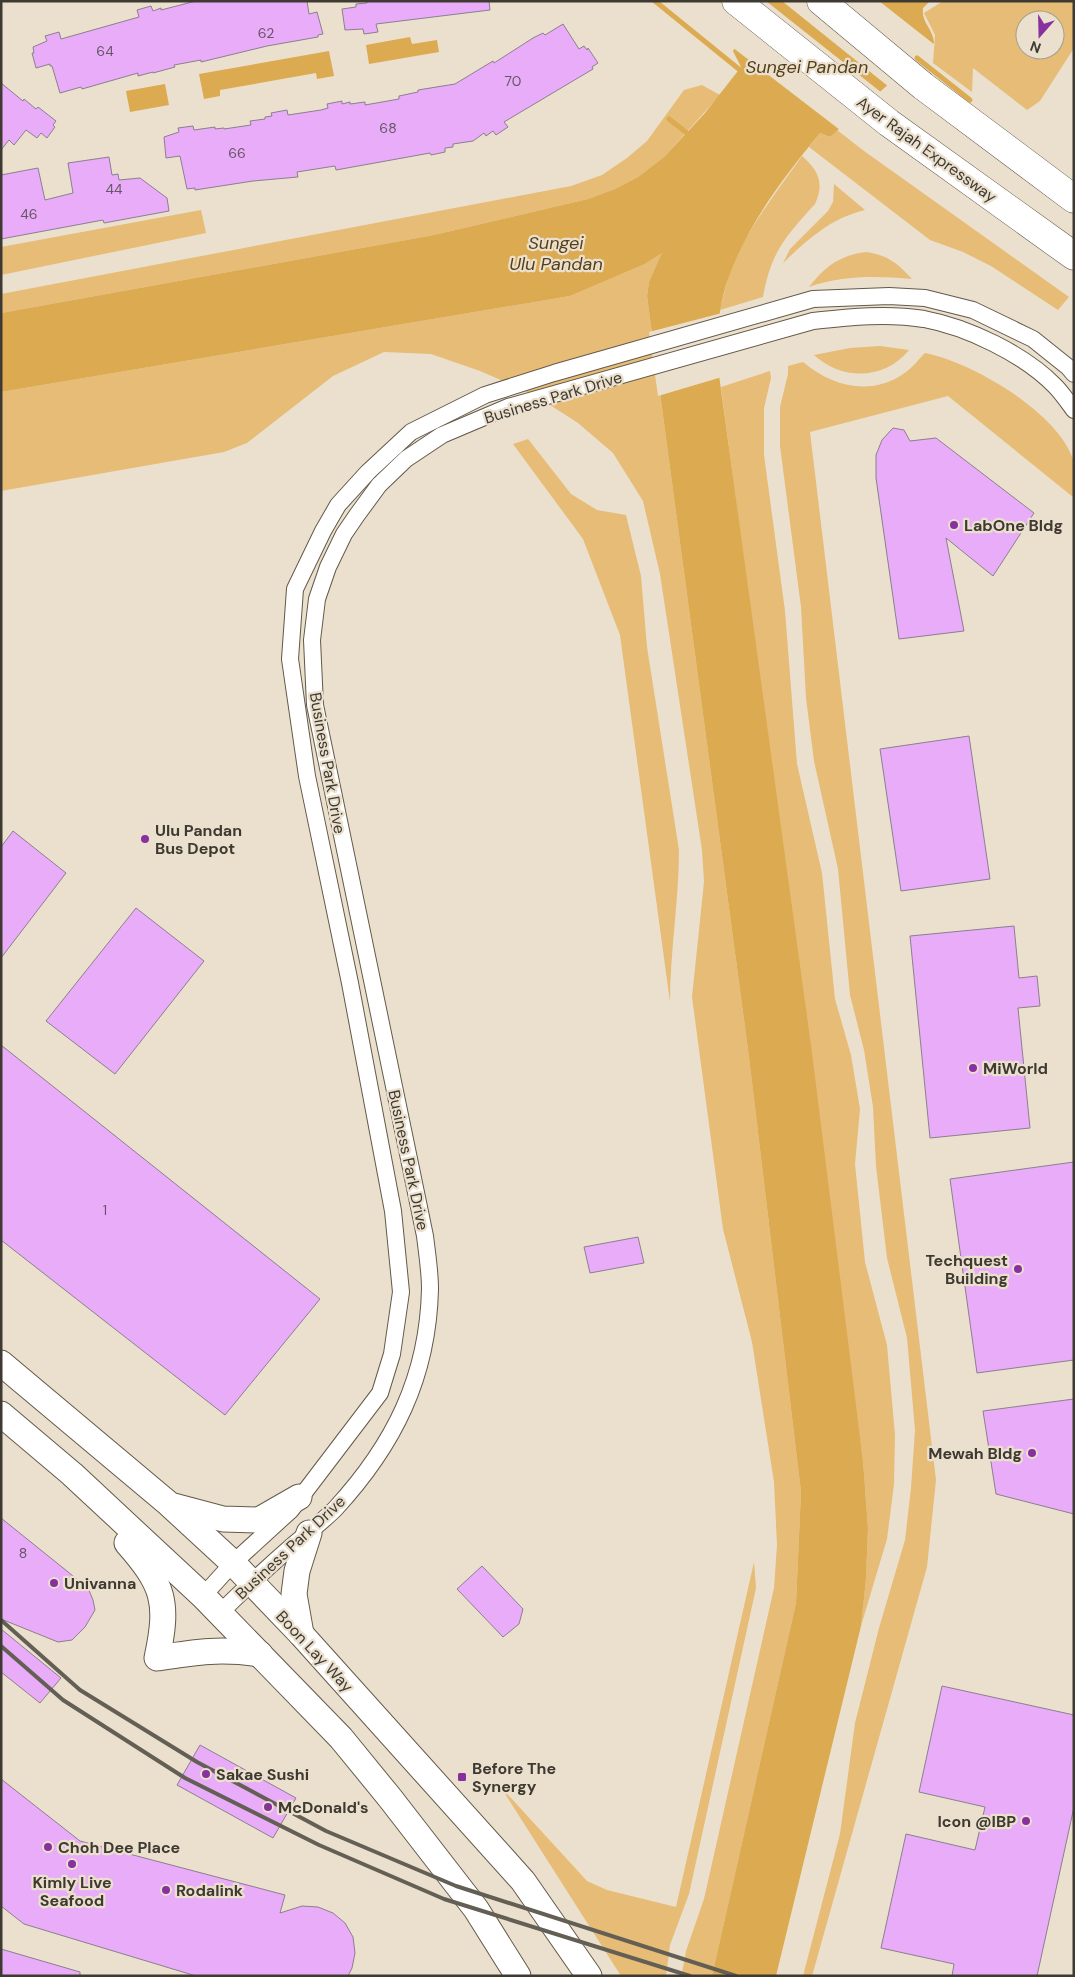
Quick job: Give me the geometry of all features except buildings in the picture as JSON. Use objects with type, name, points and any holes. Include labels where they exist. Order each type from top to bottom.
[{"type":"highway","name":"Ayer Rajah Expressway","points":[[736,1],[889,123],[1074,256]]},
{"type":"highway","points":[[821,1],[923,86],[1074,199]]},
{"type":"main road","name":"Boon Lay Way","points":[[1,1363],[169,1504],[233,1564],[301,1634],[523,1881],[589,1976]]},
{"type":"main road","points":[[1,1414],[72,1474],[203,1596],[341,1738],[390,1798],[476,1910],[518,1976]]},
{"type":"main road","points":[[72,1474],[155,1578],[163,1598],[163,1614],[157,1658],[201,1651],[229,1650],[260,1654]]},
{"type":"main road","points":[[169,1504],[223,1519],[260,1520],[299,1497]]},
{"type":"main road","points":[[301,1634],[294,1594],[297,1571],[309,1533]]},
{"type":"street","name":"Business Park Drive","points":[[203,1596],[233,1564],[291,1510],[299,1497],[380,1393],[392,1354],[401,1292],[393,1211],[348,974],[307,776],[290,659],[295,589],[323,531],[338,505],[368,472],[411,432],[485,395],[554,373],[813,300],[889,296],[925,298],[972,310],[1033,339],[1074,374]]},
{"type":"street","name":"Business Park Drive","points":[[220,1613],[250,1583],[334,1509],[383,1450],[413,1389],[424,1351],[430,1286],[425,1236],[315,705],[312,640],[317,599],[328,566],[344,534],[357,515],[379,485],[406,459],[442,435],[499,410],[813,321],[862,316],[899,317],[924,320],[968,332],[1005,348],[1025,362],[1056,386],[1074,410]]},
{"type":"shaded area","points":[[943,1],[1074,1],[1074,48],[1040,101],[1027,110],[973,68],[972,92],[933,63],[935,35],[924,13]]},
{"type":"shaded area","points":[[702,85],[720,95],[664,157],[638,177],[615,189],[588,199],[434,235],[1,313],[1,294],[571,186],[602,175],[627,158],[647,141],[684,90]]},
{"type":"shaded area","points":[[837,130],[1069,297],[1058,310],[991,266],[963,252],[930,240],[809,147],[820,133],[830,137]]},
{"type":"shaded area","points":[[802,156],[816,172],[820,183],[815,204],[787,236],[775,256],[766,281],[763,297],[720,310],[737,254],[762,212]]},
{"type":"shaded area","points":[[834,184],[865,210],[830,224],[801,246],[783,263],[790,249],[828,211],[833,202]]},
{"type":"shaded area","points":[[201,210],[206,233],[1,275],[1,247]]},
{"type":"shaded area","points":[[663,252],[649,282],[647,296],[749,1057],[801,1492],[796,1603],[712,1976],[682,1976],[682,1973],[686,1951],[704,1899],[774,1588],[777,1545],[774,1482],[752,1342],[723,1229],[692,997],[704,882],[702,850],[660,574],[643,501],[613,453],[578,423],[547,403],[517,387],[480,371],[431,354],[384,352],[333,376],[247,443],[224,452],[1,491],[1,392],[570,296],[645,264]]},
{"type":"shaded area","points":[[866,252],[880,255],[892,261],[912,279],[886,277],[847,278],[809,287],[827,267],[841,259]]},
{"type":"shaded area","points":[[880,346],[909,350],[888,367],[876,372],[863,374],[837,369],[814,355],[850,348]]},
{"type":"shaded area","points":[[925,353],[944,358],[988,378],[1032,407],[1064,441],[1073,459],[1074,493],[1073,497],[948,396],[810,432],[936,1480],[927,1567],[812,1976],[803,1976],[840,1834],[855,1723],[879,1628],[905,1540],[915,1430],[907,1338],[887,1258],[876,1166],[873,1107],[864,1050],[850,995],[838,869],[814,761],[806,698],[801,607],[780,446],[780,407],[788,374],[788,366],[803,362],[814,371],[840,383],[853,386],[867,386],[893,380],[909,370]]},
{"type":"shaded area","points":[[770,371],[771,378],[764,408],[764,455],[785,611],[797,764],[822,873],[835,999],[851,1055],[860,1109],[855,1164],[865,1262],[887,1345],[895,1435],[894,1484],[887,1539],[861,1626],[866,1579],[868,1528],[863,1461],[721,387]]},
{"type":"shaded area","points":[[528,439],[571,494],[597,510],[626,515],[641,576],[647,647],[679,850],[670,1002],[620,635],[583,539],[513,444]]},
{"type":"shaded area","points":[[754,1562],[756,1588],[689,1894],[670,1945],[666,1976],[621,1976],[500,1786],[587,1881],[607,1890],[676,1907]]},
{"type":"water","name":"Sungei Pandan","points":[[763,1],[930,1],[923,8],[923,13],[925,22],[932,33],[934,43],[830,137],[820,133],[792,168],[766,205],[743,244],[726,285],[719,319],[716,353],[812,1053],[863,1461],[868,1528],[866,1579],[861,1626],[776,1976],[712,1976],[796,1603],[801,1492],[749,1057],[647,296],[649,282],[662,253],[645,264],[570,296],[1,392],[1,313],[434,235],[588,199],[615,189],[638,177],[664,157],[705,113],[741,67],[733,51]]},
{"type":"water","points":[[410,37],[412,44],[437,40],[439,52],[369,64],[366,45]]},
{"type":"water","points":[[329,51],[334,76],[317,79],[316,73],[220,90],[220,96],[204,99],[199,74]]},
{"type":"water","points":[[165,84],[169,105],[130,112],[126,91]]},
{"type":"pier","points":[[760,1],[766,1],[882,93],[840,130],[732,47]]},
{"type":"pier","points":[[782,1],[879,1],[935,45],[889,87]]},
{"type":"pier","points":[[722,313],[719,353],[722,377],[658,396],[649,332]]},
{"type":"waterway","points":[[655,1],[740,70]]},
{"type":"waterway","points":[[917,58],[970,100]]},
{"type":"waterway","points":[[669,119],[687,133]]},
{"type":"railway","points":[[1,1620],[80,1690],[197,1762],[326,1831],[456,1886],[736,1976]]},
{"type":"railway","points":[[1,1646],[63,1700],[185,1778],[319,1845],[444,1899],[690,1976]]},
{"type":"place","name":"LabOne Bldg","points":[[954,525]]},
{"type":"place","name":"Ulu Pandan Bus Depot","points":[[145,839]]},
{"type":"place","name":"MiWorld","points":[[973,1068]]},
{"type":"place","name":"Techquest Building","points":[[1018,1269]]},
{"type":"place","name":"Mewah Bldg","points":[[1032,1453]]},
{"type":"place","name":"Univanna","points":[[54,1583]]},
{"type":"place","name":"Sakae Sushi","points":[[206,1774]]},
{"type":"place","name":"Before The Synergy","points":[[462,1777]]},
{"type":"place","name":"McDonald's","points":[[268,1807]]},
{"type":"place","name":"Icon @IBP","points":[[1026,1821]]},
{"type":"place","name":"Choh Dee Place","points":[[48,1847]]},
{"type":"place","name":"Kimly Live Seafood","points":[[72,1864]]},
{"type":"place","name":"Rodalink","points":[[166,1890]]},
{"type":"water label","name":"Sungei Ulu Pandan","points":[[556,253]]}]
